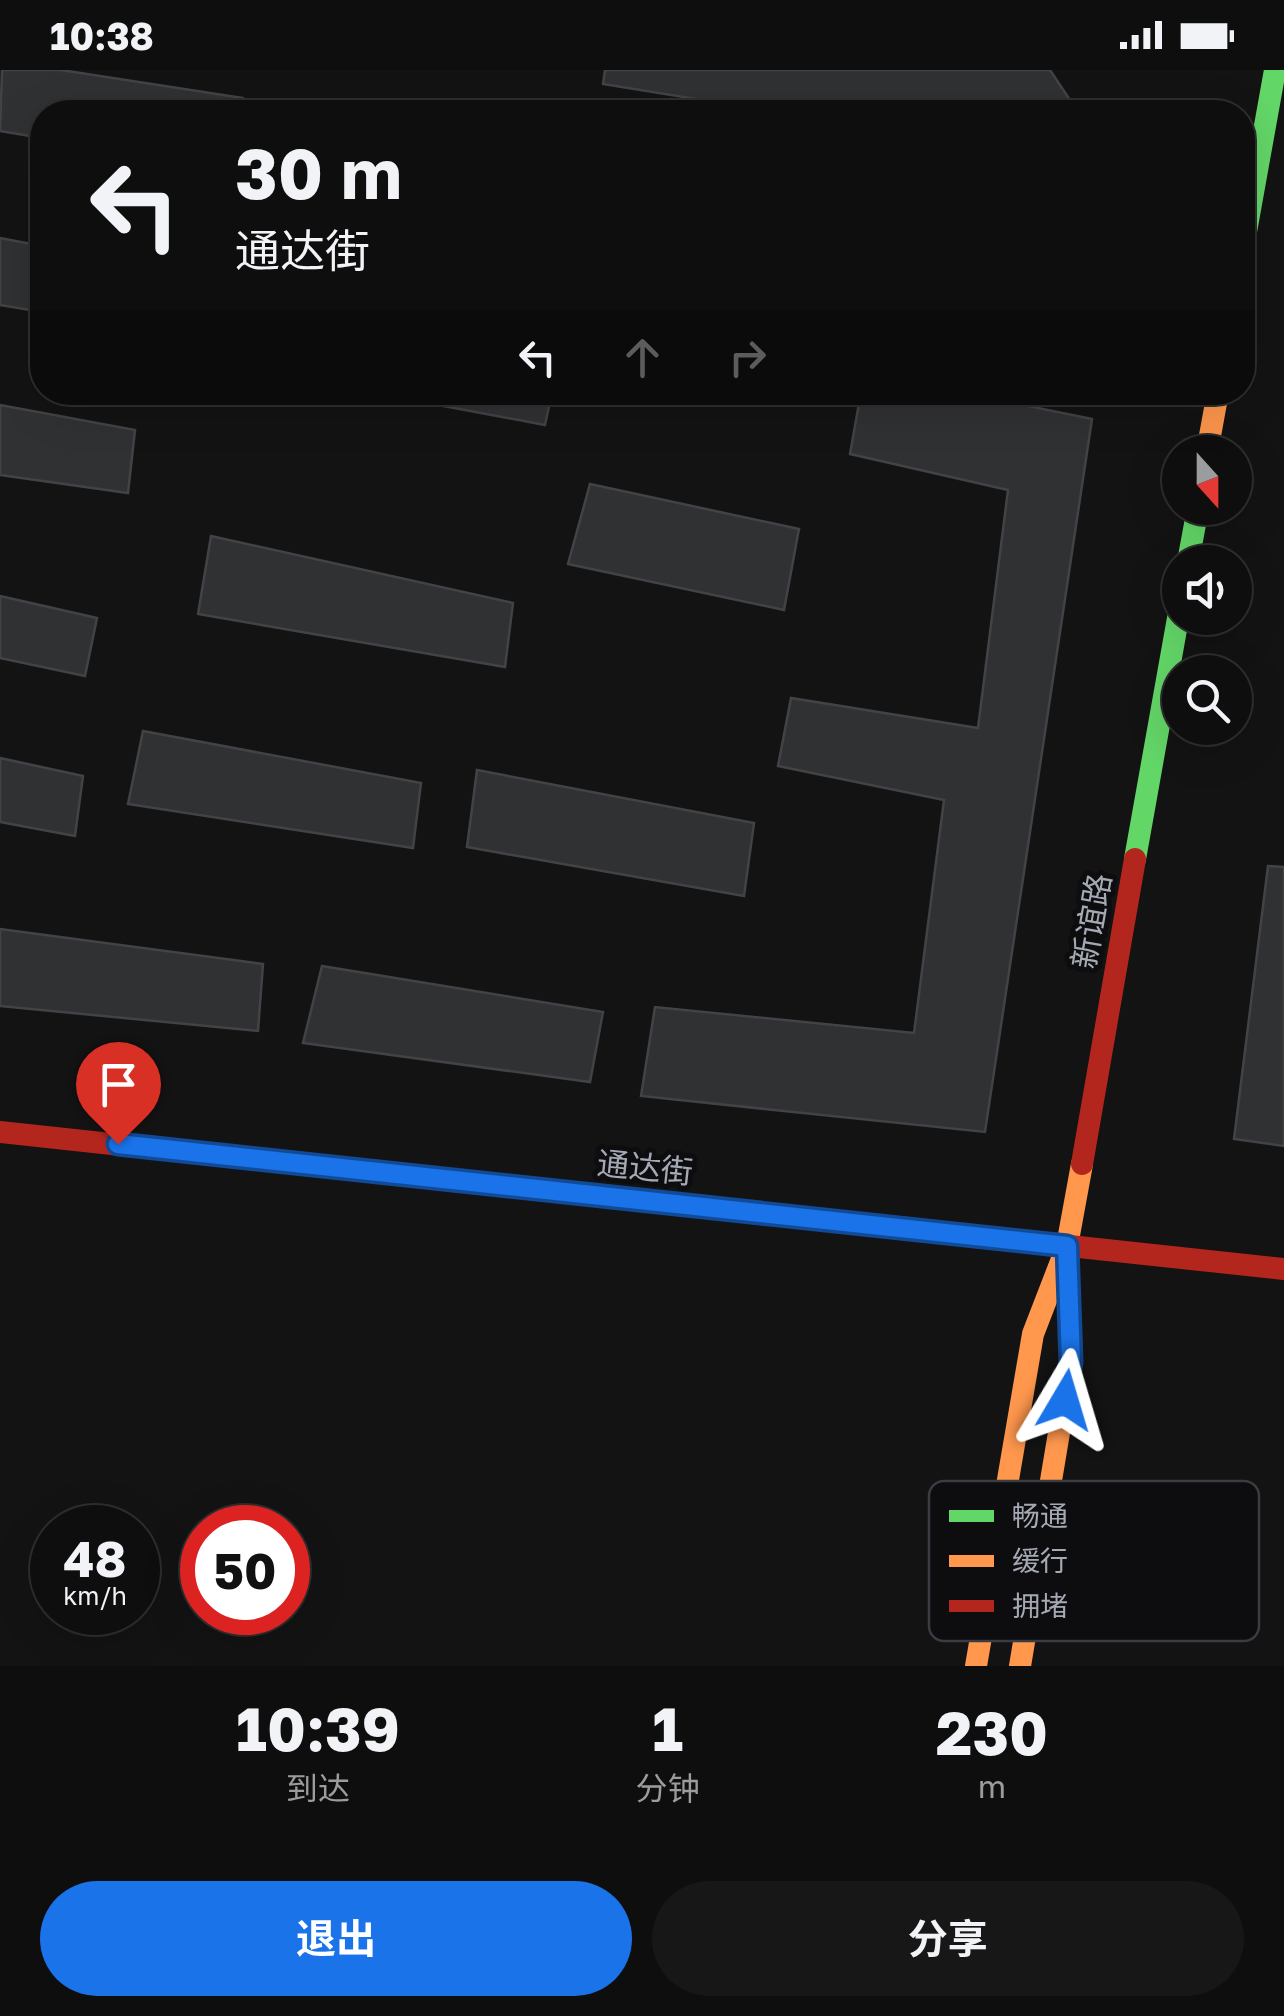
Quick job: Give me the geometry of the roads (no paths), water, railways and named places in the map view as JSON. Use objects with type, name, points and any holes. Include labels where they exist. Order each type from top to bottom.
[{"type":"street","points":[[1255,182],[1275,70]]},
{"type":"street","points":[[1211,435],[1216,405]]},
{"type":"street","name":"新谊路","points":[[1067,1246],[1175,635]]},
{"type":"street","name":"通达街","points":[[0,1132],[1284,1269]]},
{"type":"street","points":[[1008,1481],[1033,1334],[1067,1246]]},
{"type":"street","points":[[1051,1481],[1071,1362],[1067,1246]]},
{"type":"street","points":[[976,1666],[980,1641]]},
{"type":"street","points":[[1020,1666],[1024,1641]]}]
